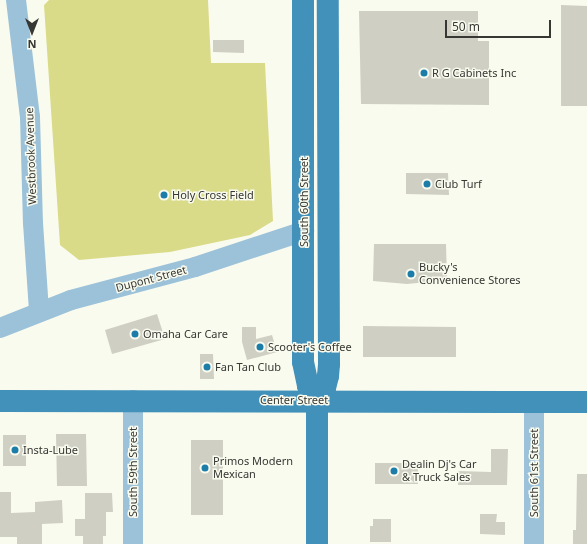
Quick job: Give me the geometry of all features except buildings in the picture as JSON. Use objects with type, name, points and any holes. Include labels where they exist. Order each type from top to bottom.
[{"type":"main road","name":"South 60th Street","points":[[303,0],[303,362],[308,386],[317,400],[317,544]]},
{"type":"main road","points":[[318,0],[320,66],[328,84]]},
{"type":"main road","name":"South 60th Street","points":[[317,400],[325,388],[329,364],[328,0]]},
{"type":"main road","name":"Center Street","points":[[0,400],[587,402]]},
{"type":"street","name":"Westbrook Avenue","points":[[16,0],[30,117],[33,223],[39,312]]},
{"type":"street","name":"Dupont Street","points":[[0,328],[71,300],[195,267],[304,231]]},
{"type":"street","name":"South 59th Street","points":[[133,400],[133,544]]},
{"type":"street","name":"South 61st Street","points":[[534,402],[534,544]]},
{"type":"green space","points":[[49,0],[208,0],[211,63],[265,63],[273,221],[250,235],[170,252],[79,260],[60,245],[44,5]]},
{"type":"place","name":"R G Cabinets Inc","points":[[424,73]]},
{"type":"place","name":"Club Turf","points":[[427,184]]},
{"type":"place","name":"Holy Cross Field","points":[[164,195]]},
{"type":"place","name":"Bucky's Convenience Stores","points":[[411,274]]},
{"type":"place","name":"Omaha Car Care","points":[[135,334]]},
{"type":"place","name":"Scooter's Coffee","points":[[260,347]]},
{"type":"place","name":"Fan Tan Club","points":[[207,367]]},
{"type":"place","name":"Insta-Lube","points":[[15,450]]},
{"type":"place","name":"Primos Modern Mexican","points":[[205,468]]},
{"type":"place","name":"Dealin Dj's Car & Truck Sales","points":[[394,471]]}]
